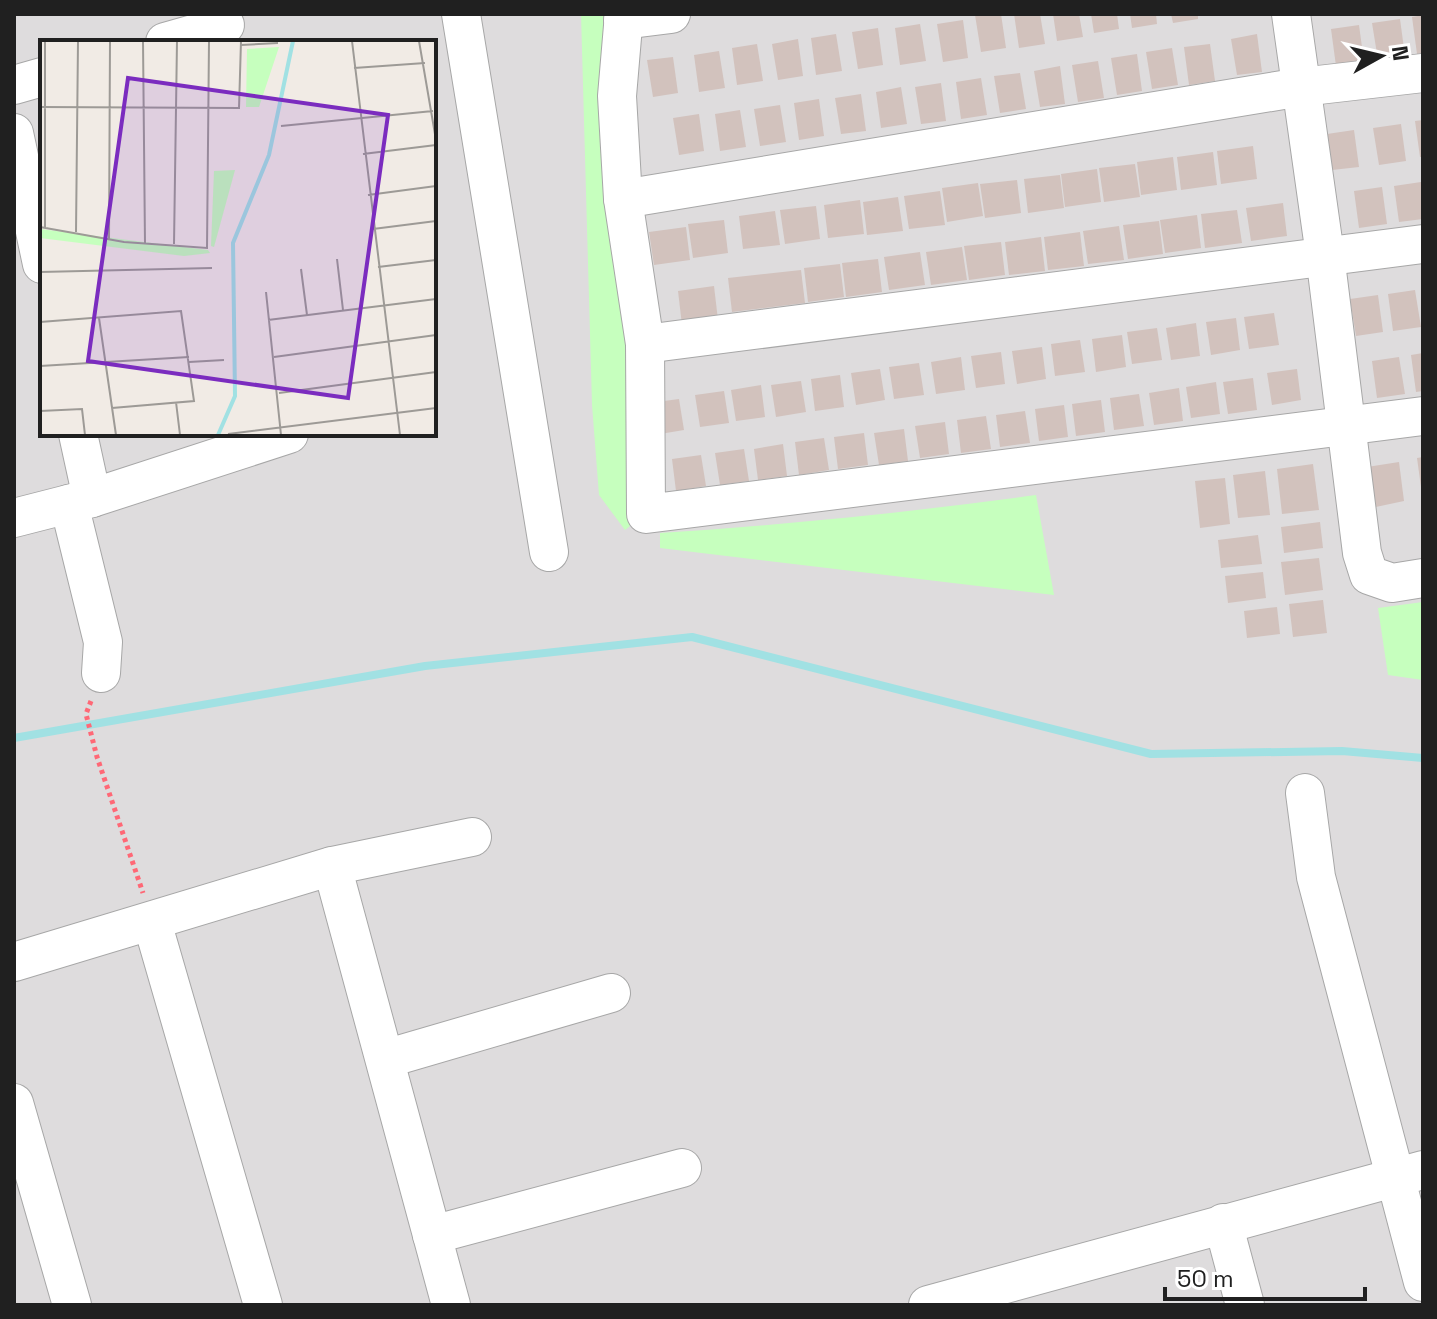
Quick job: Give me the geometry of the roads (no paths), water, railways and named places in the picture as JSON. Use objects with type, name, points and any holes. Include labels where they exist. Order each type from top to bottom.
[{"type":"street","points":[[461,14],[549,552]]},
{"type":"street","points":[[671,14],[623,17],[617,96],[623,199],[645,344],[646,514],[1423,416]]},
{"type":"street","points":[[1291,14],[1362,553],[1369,575],[1392,583],[1423,578]]},
{"type":"street","points":[[173,40],[226,27]]},
{"type":"street","points":[[623,199],[1301,87],[1423,73]]},
{"type":"street","points":[[14,85],[40,78]]},
{"type":"street","points":[[14,133],[40,255]]},
{"type":"street","points":[[645,344],[1423,244]]},
{"type":"street","points":[[78,436],[81,501],[103,642],[101,673]]},
{"type":"street","points":[[14,518],[81,501],[283,436]]},
{"type":"street","points":[[1305,793],[1316,877],[1410,1174],[1423,1282]]},
{"type":"street","points":[[14,962],[332,866],[472,837]]},
{"type":"street","points":[[332,866],[451,1305]]},
{"type":"street","points":[[152,922],[263,1305]]},
{"type":"street","points":[[385,1059],[611,993]]},
{"type":"street","points":[[14,1103],[72,1305]]},
{"type":"street","points":[[432,1235],[682,1168]]},
{"type":"street","points":[[928,1305],[1028,1292],[1223,1223],[1410,1174]]},
{"type":"street","points":[[1223,1223],[1245,1305]]},
{"type":"waterway","points":[[14,738],[425,666],[692,637],[1151,754],[1342,751],[1423,758]]}]
